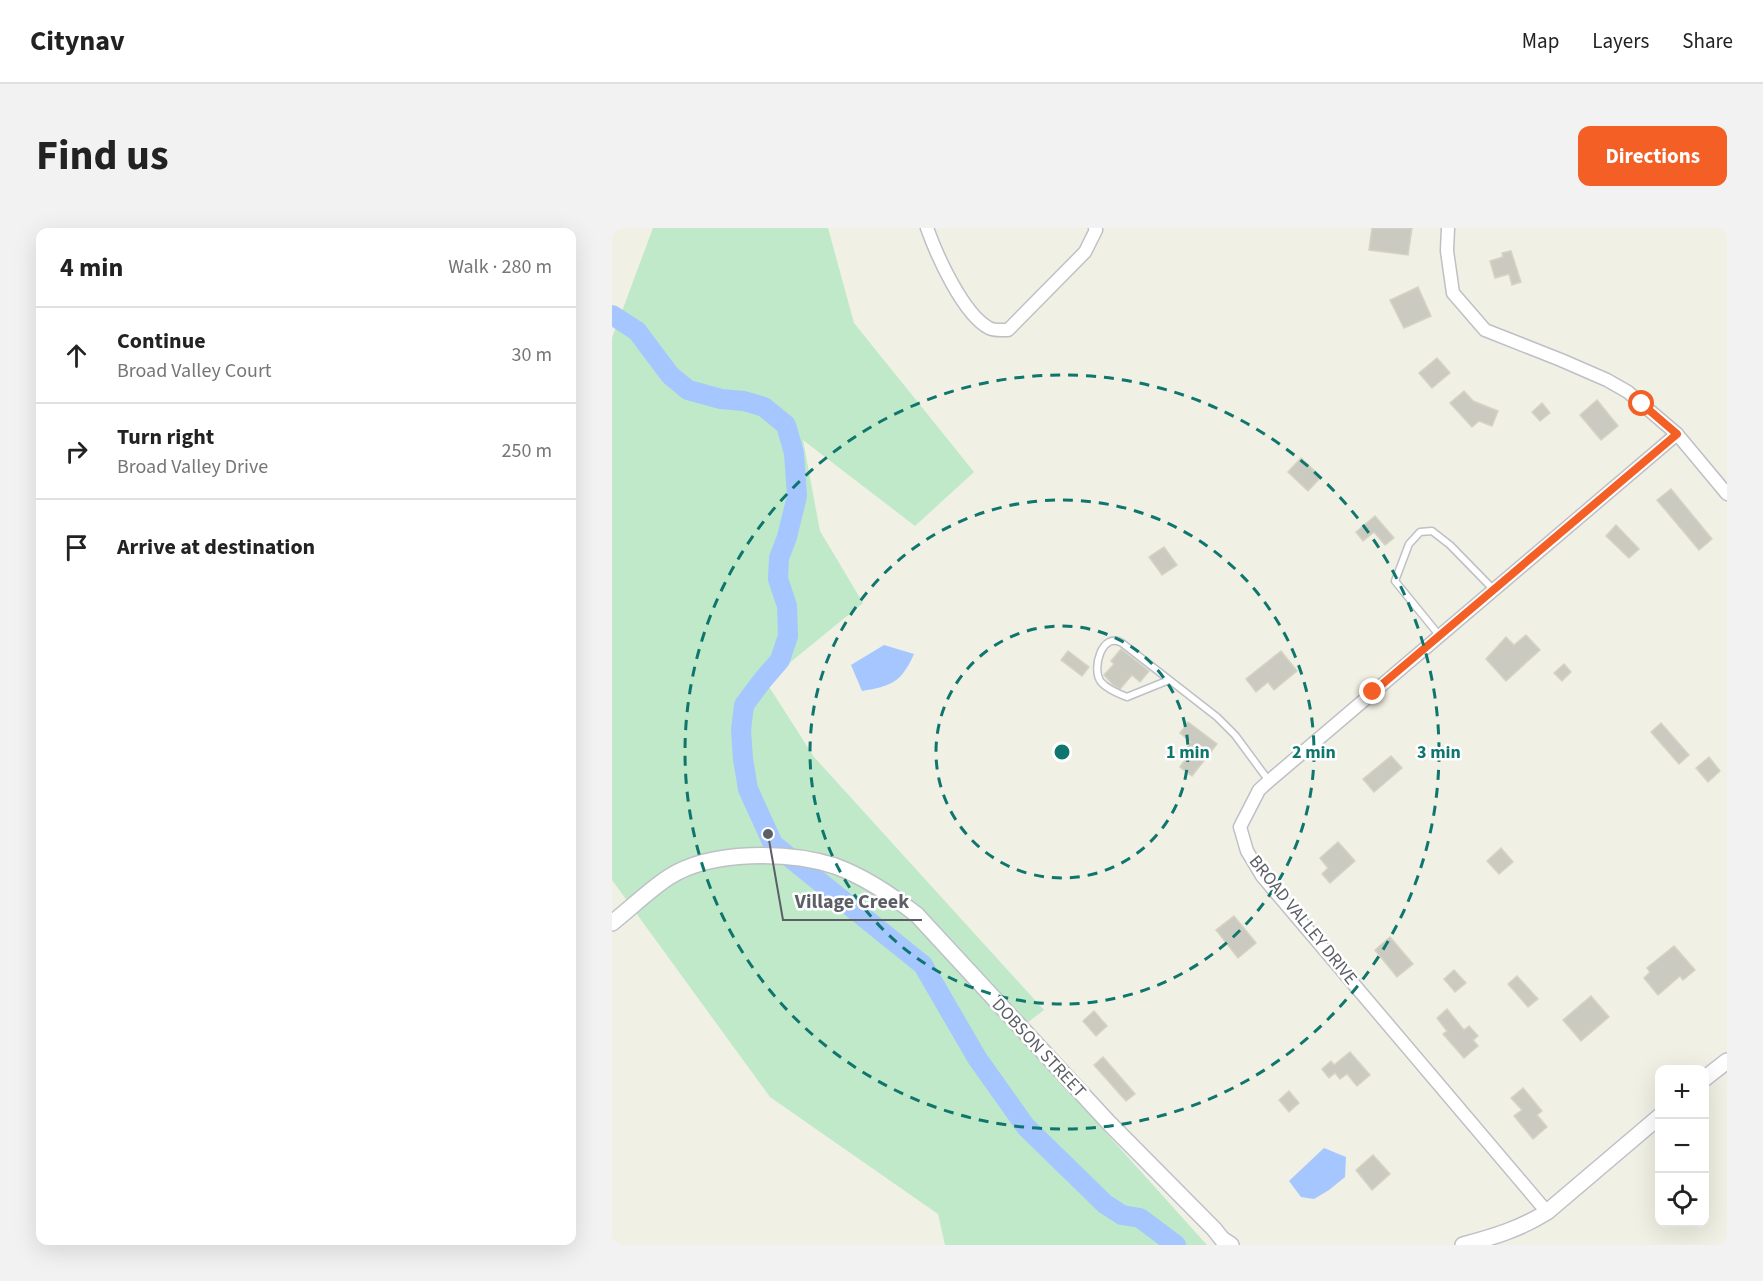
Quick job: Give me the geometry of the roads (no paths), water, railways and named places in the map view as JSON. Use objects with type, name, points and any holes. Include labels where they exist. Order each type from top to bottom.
[{"type":"street","points":[[927,228],[955,288],[976,318],[992,330],[1008,330],[1085,252],[1095,228]]},
{"type":"street","points":[[1448,228],[1447,251],[1453,293],[1485,330],[1608,380],[1628,392],[1677,434],[1727,494]]},
{"type":"street","name":"BROAD VALLEY DRIVE","points":[[1547,1212],[1262,876],[1247,850],[1240,827],[1259,790],[1269,781],[1439,634],[1677,434]]},
{"type":"street","name":"DOBSON STREET","points":[[612,923],[669,877],[701,864],[743,856],[794,858],[835,866],[895,897],[917,915],[1109,1123],[1222,1239],[1231,1245]]},
{"type":"street","points":[[1709,1075],[1727,1061]]},
{"type":"street","points":[[1463,1245],[1501,1235],[1528,1224],[1547,1212],[1656,1119]]},
{"type":"lane","points":[[1439,634],[1395,581],[1409,544],[1420,531],[1432,531],[1493,589]]},
{"type":"lane","points":[[1169,680],[1127,697],[1114,692],[1101,682],[1098,673],[1103,647],[1110,641],[1117,640],[1169,680],[1217,717],[1235,735],[1269,781]]},
{"type":"water","points":[[884,645],[914,654],[894,682],[862,691],[851,665]]},
{"type":"water","points":[[1324,1148],[1346,1157],[1345,1177],[1314,1199],[1301,1197],[1289,1181]]},
{"type":"waterway","points":[[612,315],[637,331],[670,375],[688,390],[764,407],[786,425],[794,453],[797,496],[787,537],[779,558],[778,579],[787,606],[788,636],[780,660],[744,705],[741,730],[748,789],[773,844],[923,965],[977,1058],[1026,1127],[1105,1204],[1122,1215],[1140,1218],[1176,1245]]},
{"type":"place","name":"Village Creek","points":[[768,834]]}]
